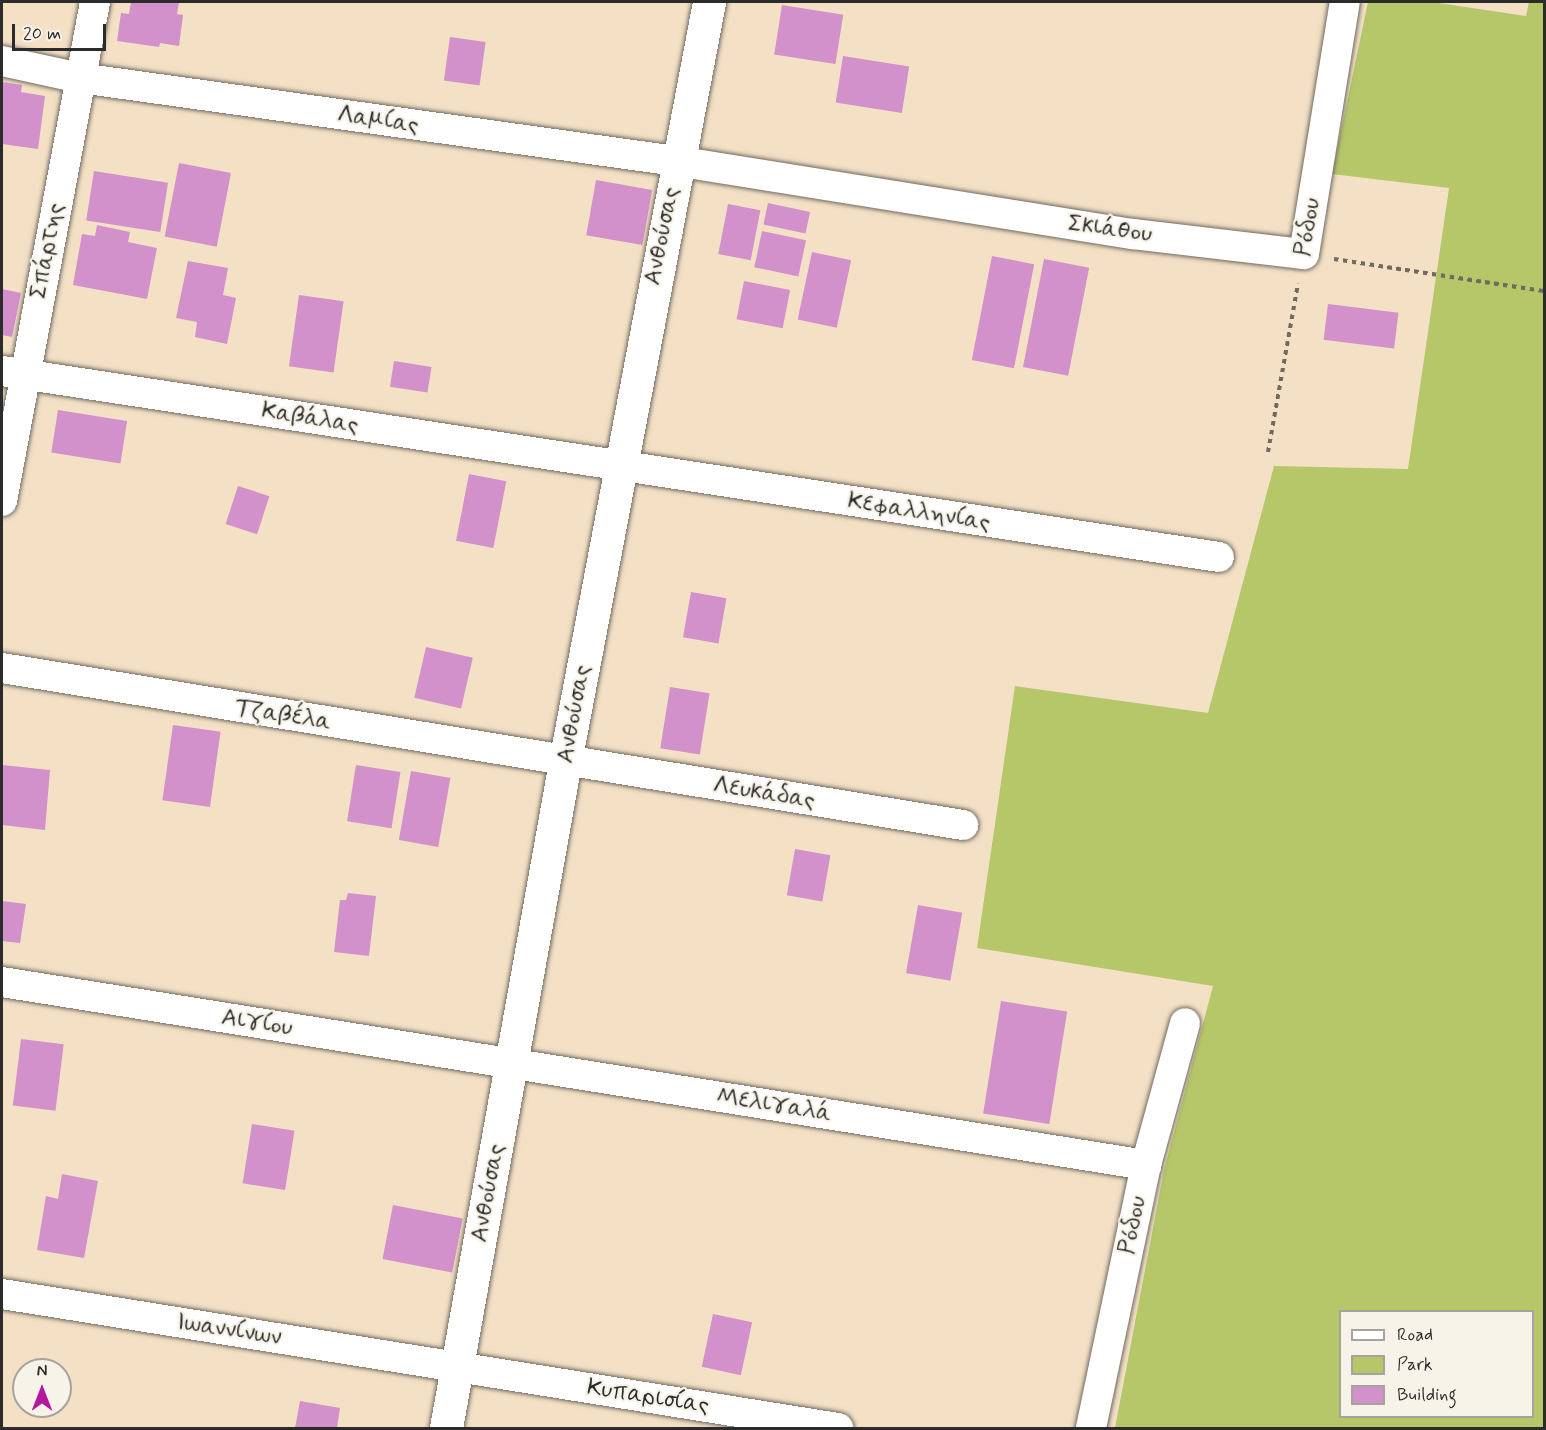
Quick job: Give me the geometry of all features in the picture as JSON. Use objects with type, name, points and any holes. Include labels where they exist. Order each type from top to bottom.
[{"type":"street","name":"Σπάρτης","points":[[2,501],[13,372],[95,2]]},
{"type":"street","name":"Ανθούσας","points":[[446,1428],[619,466],[676,160],[709,2]]},
{"type":"street","name":"Ρόδου","points":[[1304,254],[1345,2]]},
{"type":"street","name":"Λαμίας","points":[[2,61],[80,78],[676,160]]},
{"type":"street","name":"Σκιάθου","points":[[676,160],[1133,234],[1304,254]]},
{"type":"street","name":"Καβάλας","points":[[13,372],[619,466]]},
{"type":"street","name":"Κεφαλληνίας","points":[[619,466],[1220,557]]},
{"type":"street","name":"Τζαβέλα","points":[[2,668],[565,762]]},
{"type":"street","name":"Λευκάδας","points":[[565,762],[963,825]]},
{"type":"street","name":"Αιγίου","points":[[2,982],[512,1064]]},
{"type":"street","name":"Ρόδου","points":[[1091,1428],[1146,1165],[1185,1023]]},
{"type":"street","name":"Μελιγαλά","points":[[512,1064],[1146,1165]]},
{"type":"street","name":"Ιωαννίνων","points":[[2,1294],[457,1365]]},
{"type":"street","name":"Κυπαρισίας","points":[[457,1365],[838,1428]]},
{"type":"path","points":[[1304,254],[1545,291]]},
{"type":"path","name":"Ρόδου","points":[[1268,452],[1304,254]]},
{"type":"green space","points":[[1368,2],[1432,2],[1526,16],[1529,2],[1544,2],[1544,1428],[1115,1428],[1164,1170],[1213,986],[977,948],[1015,686],[1208,713],[1274,466],[1408,469],[1449,188],[1332,174]]},
{"type":"building","points":[[131,2],[179,2],[177,14],[183,15],[179,46],[160,43],[159,47],[117,41],[121,13],[129,14]]},
{"type":"building","points":[[782,5],[843,15],[835,64],[774,54]]},
{"type":"building","points":[[450,37],[486,42],[480,86],[444,81]]},
{"type":"building","points":[[843,56],[909,66],[902,113],[836,102]]},
{"type":"building","points":[[2,82],[22,85],[21,92],[45,96],[38,149],[2,144]]},
{"type":"building","points":[[179,163],[231,173],[217,247],[165,237]]},
{"type":"building","points":[[94,171],[168,183],[160,232],[86,220]]},
{"type":"building","points":[[596,180],[652,190],[642,245],[586,235]]},
{"type":"building","points":[[768,203],[810,212],[805,233],[763,225]]},
{"type":"building","points":[[728,204],[760,210],[751,260],[718,254]]},
{"type":"building","points":[[97,225],[130,232],[128,242],[157,248],[147,299],[73,285],[82,234],[95,236]]},
{"type":"building","points":[[762,231],[806,240],[798,277],[754,267]]},
{"type":"building","points":[[812,252],[851,260],[837,328],[798,319]]},
{"type":"building","points":[[992,256],[1034,264],[1014,368],[972,360]]},
{"type":"building","points":[[1044,259],[1089,268],[1068,376],[1023,367]]},
{"type":"building","points":[[188,261],[228,268],[223,295],[236,298],[227,344],[195,337],[197,322],[176,318]]},
{"type":"building","points":[[744,281],[790,290],[783,328],[737,319]]},
{"type":"building","points":[[2,289],[21,293],[12,337],[2,335]]},
{"type":"building","points":[[299,295],[344,301],[334,373],[289,366]]},
{"type":"building","points":[[1328,304],[1398,313],[1394,348],[1324,340]]},
{"type":"building","points":[[394,361],[432,367],[427,393],[390,387]]},
{"type":"building","points":[[58,410],[127,421],[120,463],[51,452]]},
{"type":"building","points":[[469,474],[506,481],[493,548],[456,541]]},
{"type":"building","points":[[238,486],[269,496],[257,534],[226,524]]},
{"type":"building","points":[[691,592],[726,598],[718,644],[683,637]]},
{"type":"building","points":[[426,647],[473,658],[461,708],[414,698]]},
{"type":"building","points":[[670,687],[710,693],[700,754],[660,748]]},
{"type":"building","points":[[173,725],[221,732],[210,807],[162,800]]},
{"type":"building","points":[[2,765],[50,770],[45,830],[2,825]]},
{"type":"building","points":[[356,765],[400,772],[392,828],[347,821]]},
{"type":"building","points":[[411,771],[450,778],[438,847],[399,840]]},
{"type":"building","points":[[795,849],[830,855],[822,902],[787,895]]},
{"type":"building","points":[[348,893],[376,896],[369,956],[334,952],[340,900],[346,900]]},
{"type":"building","points":[[2,901],[26,904],[20,943],[2,941]]},
{"type":"building","points":[[918,905],[962,913],[950,981],[906,973]]},
{"type":"building","points":[[1001,1001],[1067,1011],[1049,1124],[983,1114]]},
{"type":"building","points":[[21,1039],[64,1044],[56,1111],[13,1106]]},
{"type":"building","points":[[252,1124],[294,1131],[285,1190],[243,1183]]},
{"type":"building","points":[[62,1174],[98,1181],[84,1258],[37,1250],[46,1196],[58,1199]]},
{"type":"building","points":[[393,1205],[463,1219],[452,1273],[383,1259]]},
{"type":"building","points":[[713,1314],[752,1322],[741,1375],[702,1367]]},
{"type":"building","points":[[300,1401],[340,1408],[337,1428],[295,1428]]}]
